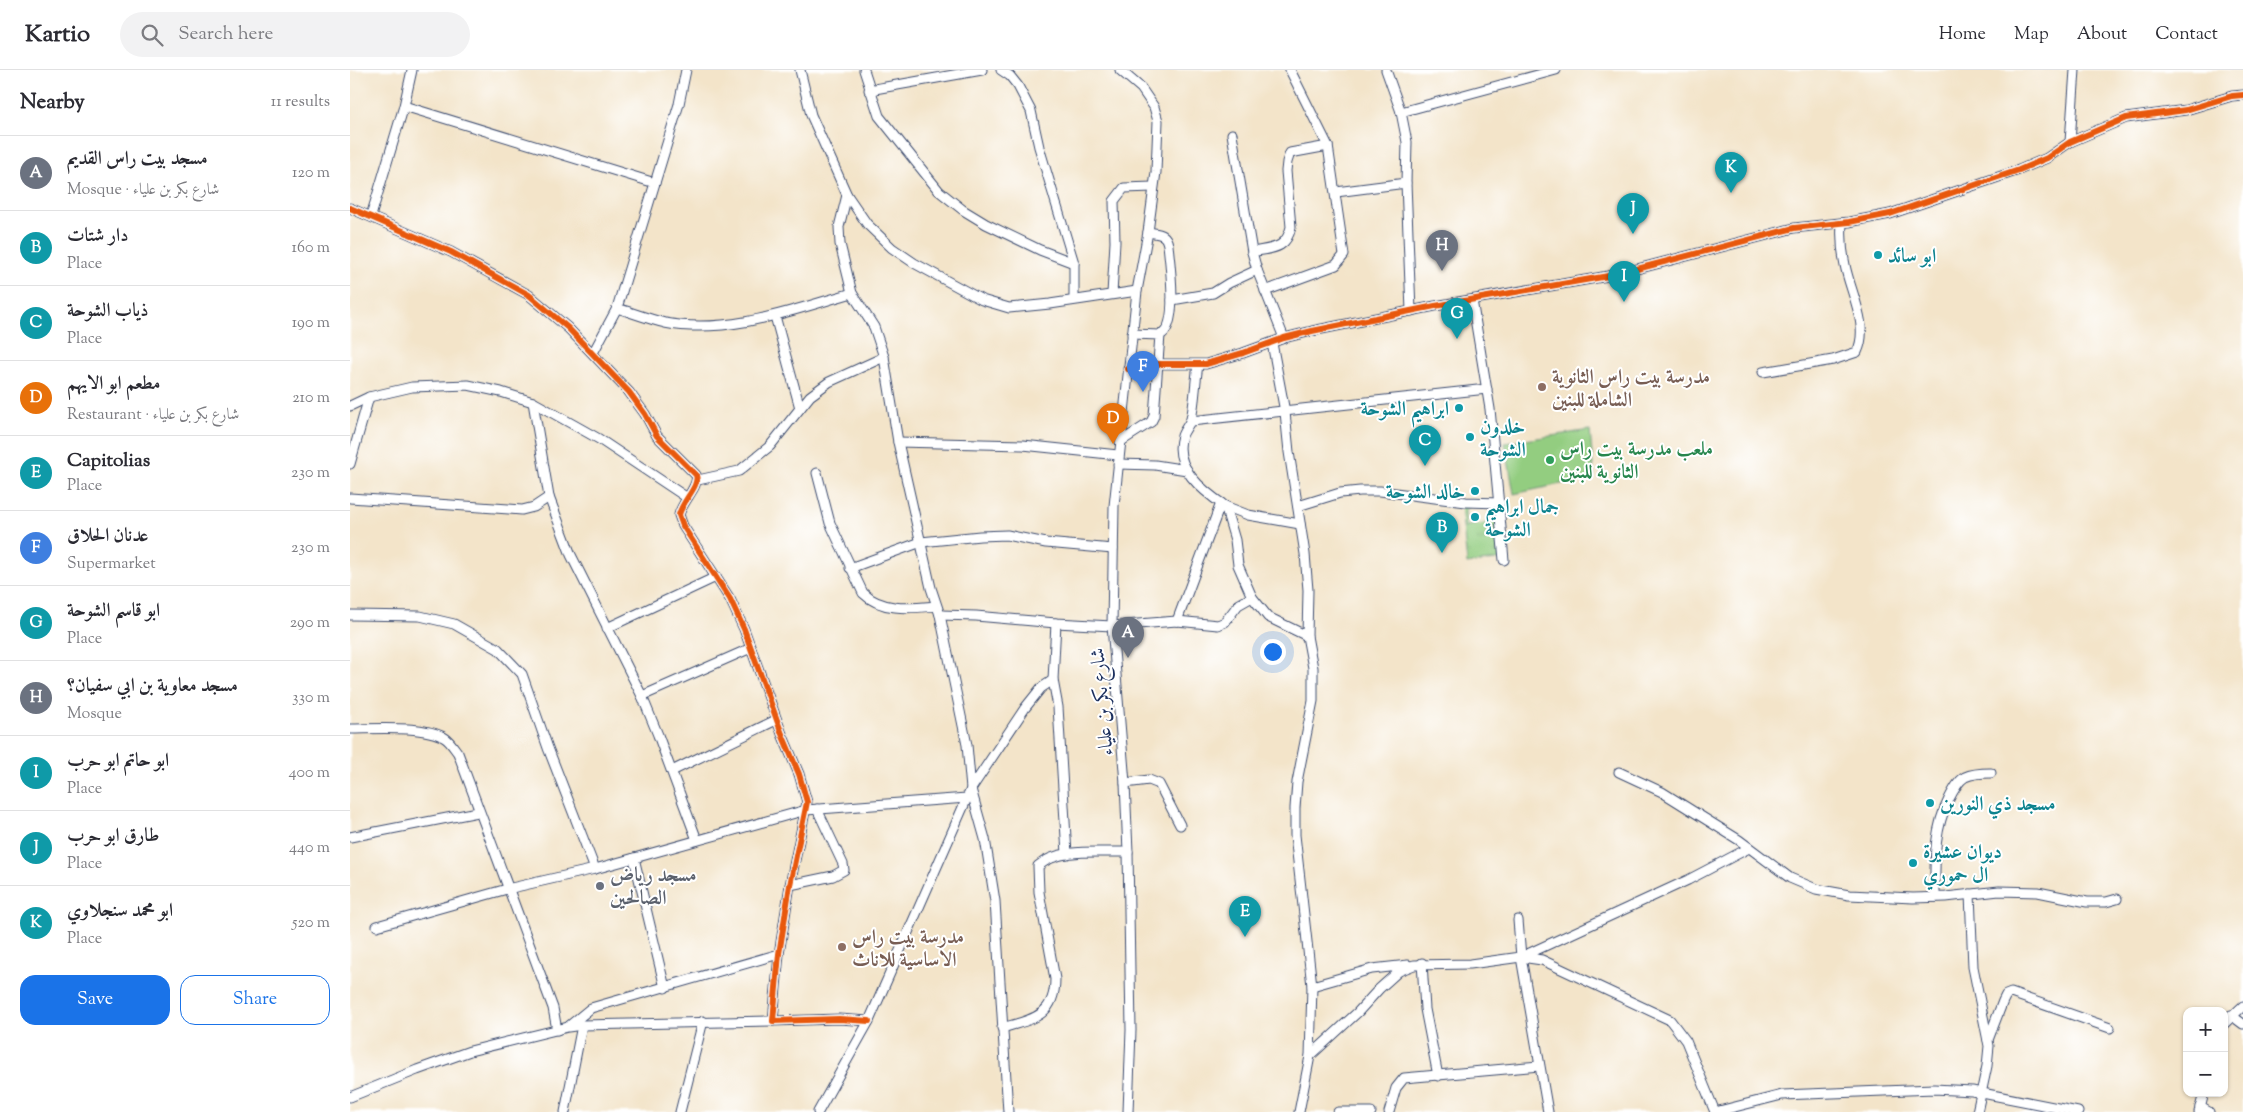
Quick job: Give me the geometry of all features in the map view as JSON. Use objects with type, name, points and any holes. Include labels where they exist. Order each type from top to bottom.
[{"type":"street","points":[[370,216],[404,106],[412,70]]},
{"type":"street","points":[[593,354],[617,308],[679,104],[686,70]]},
{"type":"street","points":[[800,70],[811,115],[847,195],[867,224],[892,248],[941,280],[982,300],[1009,308],[1137,291]]},
{"type":"street","points":[[864,70],[879,116],[939,191],[963,210],[986,224],[1040,250],[1074,263]]},
{"type":"street","points":[[869,90],[982,70]]},
{"type":"street","points":[[1001,70],[1010,76],[1018,86],[1031,111],[1039,146],[1074,263],[1074,300]]},
{"type":"street","name":"شارع بكر بن علياء","points":[[1120,70],[1154,107],[1158,121],[1148,232],[1137,291],[1118,459],[1113,549],[1112,626],[1125,783],[1128,852],[1131,1030],[1128,1112]]},
{"type":"street","points":[[1265,291],[1336,265],[1342,258],[1344,251],[1328,146],[1290,70]]},
{"type":"street","points":[[1386,70],[1401,112],[1407,142],[1406,182],[1411,311]]},
{"type":"street","points":[[1401,112],[1556,70]]},
{"type":"street","points":[[2070,142],[2075,70]]},
{"type":"street","points":[[1128,369],[1158,364],[1198,365],[1235,356],[1284,338],[1411,311],[1630,271],[1794,228],[1842,223],[1907,210],[2047,158],[2070,142],[2131,117],[2186,110],[2232,96],[2243,95]]},
{"type":"street","points":[[404,106],[655,183]]},
{"type":"street","points":[[1232,134],[1252,252],[1257,270],[1284,338]]},
{"type":"street","points":[[1252,252],[1284,244],[1289,236],[1291,227],[1286,171],[1290,153],[1328,146]]},
{"type":"street","points":[[1336,192],[1406,182]]},
{"type":"street","points":[[1112,294],[1115,242],[1114,201],[1124,188],[1153,187]]},
{"type":"street","points":[[847,195],[839,227],[840,244],[852,292],[874,327],[884,357],[898,442],[936,606],[940,615],[966,745],[969,794],[985,839],[991,869],[1000,960],[1002,1028],[1008,1112]]},
{"type":"street","points":[[350,208],[451,252],[529,295],[568,328],[593,354],[637,403],[657,436],[692,471],[698,480]]},
{"type":"street","points":[[1763,372],[1833,360],[1857,352],[1861,342],[1861,329],[1841,245],[1842,223]]},
{"type":"street","points":[[1132,334],[1160,335],[1169,328],[1172,300],[1167,238],[1163,234],[1148,232]]},
{"type":"street","points":[[1172,300],[1213,293],[1257,270]]},
{"type":"street","points":[[617,308],[664,323],[712,326],[775,316],[852,292]]},
{"type":"street","points":[[1472,300],[1487,389],[1500,503],[1504,560]]},
{"type":"street","points":[[775,316],[800,408]]},
{"type":"street","points":[[1120,442],[1153,420],[1160,335]]},
{"type":"street","points":[[1272,342],[1286,412],[1289,452],[1298,506],[1308,590],[1307,636],[1314,668],[1313,701],[1297,782],[1295,808],[1295,835],[1312,986],[1310,1056],[1299,1112]]},
{"type":"street","points":[[698,480],[739,471],[770,446],[810,396],[829,382],[884,357]]},
{"type":"street","points":[[1198,365],[1191,421],[1182,436],[1181,445],[1186,470],[1208,494],[1223,504],[1248,515],[1300,524]]},
{"type":"street","points":[[350,406],[368,397],[412,387],[468,385],[501,392],[533,402],[599,439],[686,497]]},
{"type":"street","points":[[1191,421],[1487,389]]},
{"type":"street","points":[[350,464],[368,397]]},
{"type":"street","points":[[533,402],[549,497],[571,555],[642,696],[697,840]]},
{"type":"street","points":[[898,442],[1023,445],[1186,470]]},
{"type":"street","points":[[817,473],[830,523],[863,593],[872,601],[886,605],[912,608],[936,606]]},
{"type":"street","points":[[698,480],[694,490],[686,497],[679,515],[683,526],[730,599],[751,648],[776,720],[799,774],[805,794],[806,810],[790,885],[779,954],[773,1021]]},
{"type":"street","points":[[1298,506],[1340,493],[1360,490],[1380,490],[1466,502],[1500,503]]},
{"type":"street","points":[[350,498],[522,510],[534,507],[549,497]]},
{"type":"street","points":[[1223,504],[1235,540],[1238,565],[1252,597],[1268,618],[1307,636]]},
{"type":"street","points":[[1177,621],[1223,504]]},
{"type":"street","points":[[850,568],[921,542],[1007,535],[1046,543],[1113,549]]},
{"type":"street","points":[[607,628],[716,576]]},
{"type":"street","points":[[940,615],[1112,626],[1177,621],[1196,625],[1220,625],[1227,620],[1238,605],[1252,597]]},
{"type":"street","points":[[350,615],[420,616],[454,624],[498,649],[522,674],[548,748],[595,869]]},
{"type":"street","points":[[1056,623],[1053,680],[1058,707],[1067,854]]},
{"type":"street","points":[[642,696],[751,648]]},
{"type":"street","points":[[818,1112],[869,1021],[969,794],[1025,708],[1041,688],[1053,680]]},
{"type":"street","points":[[672,771],[776,720]]},
{"type":"street","points":[[350,729],[389,728],[429,732],[446,738],[458,753],[478,812],[553,1008],[556,1030]]},
{"type":"street","points":[[1619,772],[1662,792],[1749,848],[1790,878],[1816,889],[1849,895],[1935,897],[2017,891],[2038,892],[2087,902],[2106,902],[2117,899]]},
{"type":"street","points":[[1935,897],[1936,835],[1946,804],[1954,789],[1964,778],[1992,772]]},
{"type":"street","points":[[1125,783],[1149,780],[1160,784],[1180,825]]},
{"type":"street","points":[[377,926],[507,889],[595,869],[806,810],[969,794]]},
{"type":"street","points":[[790,885],[833,876],[844,870],[844,864],[817,809]]},
{"type":"street","points":[[350,837],[478,812]]},
{"type":"street","points":[[1520,957],[1688,880],[1749,848]]},
{"type":"street","points":[[1002,1028],[1039,1016],[1051,1004],[1055,993],[1055,979],[1039,892],[1038,866],[1045,860],[1067,854],[1128,852]]},
{"type":"street","points":[[634,858],[665,988]]},
{"type":"street","points":[[1970,894],[1973,967],[1988,1040],[1989,1054],[1977,1112]]},
{"type":"street","points":[[1518,920],[1520,957],[1548,1112]]},
{"type":"street","points":[[568,1027],[591,1008],[779,954]]},
{"type":"street","points":[[1312,986],[1372,969],[1418,964],[1470,964],[1520,957],[1542,960],[1670,1020],[1686,1041],[1715,1112],[1764,1099],[1794,1094],[1934,1089],[1982,1093],[2078,1112]]},
{"type":"street","points":[[1310,1056],[1385,983],[1399,972],[1418,964]]},
{"type":"street","points":[[1418,964],[1438,1076]]},
{"type":"street","points":[[1988,1040],[2003,1001],[2006,995],[2011,993],[2110,1028]]},
{"type":"street","points":[[2228,1019],[2243,1006]]},
{"type":"street","points":[[2231,1015],[2243,1024]]},
{"type":"street","points":[[350,1097],[470,1051],[568,1027],[703,1021],[838,1019],[869,1021]]},
{"type":"street","points":[[680,1112],[703,1021]]},
{"type":"street","points":[[565,1112],[582,1025]]},
{"type":"street","points":[[1389,1112],[1396,1088],[1404,1078],[1539,1066]]},
{"type":"street","points":[[2203,1097],[2199,1110],[2209,1112]]},
{"type":"street","points":[[1338,1112],[1371,1112]]},
{"type":"green space","name":"ملعب مدرسة بيت راس الثانوية للبنين","points":[[1590,430],[1594,477],[1514,494],[1505,443]]},
{"type":"green space","points":[[1472,505],[1465,510],[1466,526],[1489,522],[1492,510],[1497,509],[1503,559],[1467,564],[1461,506]]},
{"type":"cycle path","points":[[1128,369],[1158,364],[1206,364],[1284,338],[1312,331],[1435,306],[1614,275],[1794,228],[1849,222],[1890,214],[2019,170],[2047,158],[2070,142],[2126,118],[2186,110],[2232,96],[2243,95]]},
{"type":"cycle path","points":[[350,208],[451,252],[529,295],[568,328],[629,392],[645,414],[657,436],[696,475],[697,479],[693,489],[683,504],[679,515],[683,526],[730,599],[744,629],[782,734],[799,774],[807,802],[790,885],[779,954],[773,1021],[839,1019],[869,1021]]},
{"type":"place","name":"ابو محمد سنجلاوي","points":[[1731,193]]},
{"type":"place","name":"طارق ابو حرب","points":[[1633,234]]},
{"type":"place","name":"ابو سائد","points":[[1878,255]]},
{"type":"place","name":"مسجد معاوية بن ابي سفيان؟","points":[[1442,271]]},
{"type":"place","name":"ابو حاتم ابو حرب","points":[[1624,302]]},
{"type":"place","name":"ابو قاسم الشوحة","points":[[1457,339]]},
{"type":"place","name":"مدرسة بيت راس الثانوية الشاملة للبنين","points":[[1542,387]]},
{"type":"place","name":"عدنان الحلاق","points":[[1143,392]]},
{"type":"place","name":"ابراهيم الشوحة","points":[[1459,408]]},
{"type":"place","name":"خلدون الشوحة","points":[[1470,437]]},
{"type":"place","name":"مطعم ابو الايهم","points":[[1113,444]]},
{"type":"place","name":"ملعب مدرسة بيت راس الثانوية للبنين","points":[[1550,460]]},
{"type":"place","name":"ذياب الشوحة","points":[[1425,466]]},
{"type":"place","name":"خالد الشوحة","points":[[1475,491]]},
{"type":"place","name":"جمال ابراهيم الشوحة","points":[[1475,517]]},
{"type":"place","name":"دار شتات","points":[[1442,553]]},
{"type":"place","name":"مسجد بيت راس القديم","points":[[1128,658]]},
{"type":"place","name":"مسجد ذي النورين","points":[[1930,803]]},
{"type":"place","name":"ديوان عشيرة ال حموري","points":[[1913,863]]},
{"type":"place","name":"مسجد رياض الصالحين","points":[[600,886]]},
{"type":"place","name":"Capitolias","points":[[1245,937]]},
{"type":"place","name":"مدرسة بيت راس الاساسية للاناث","points":[[842,947]]}]
